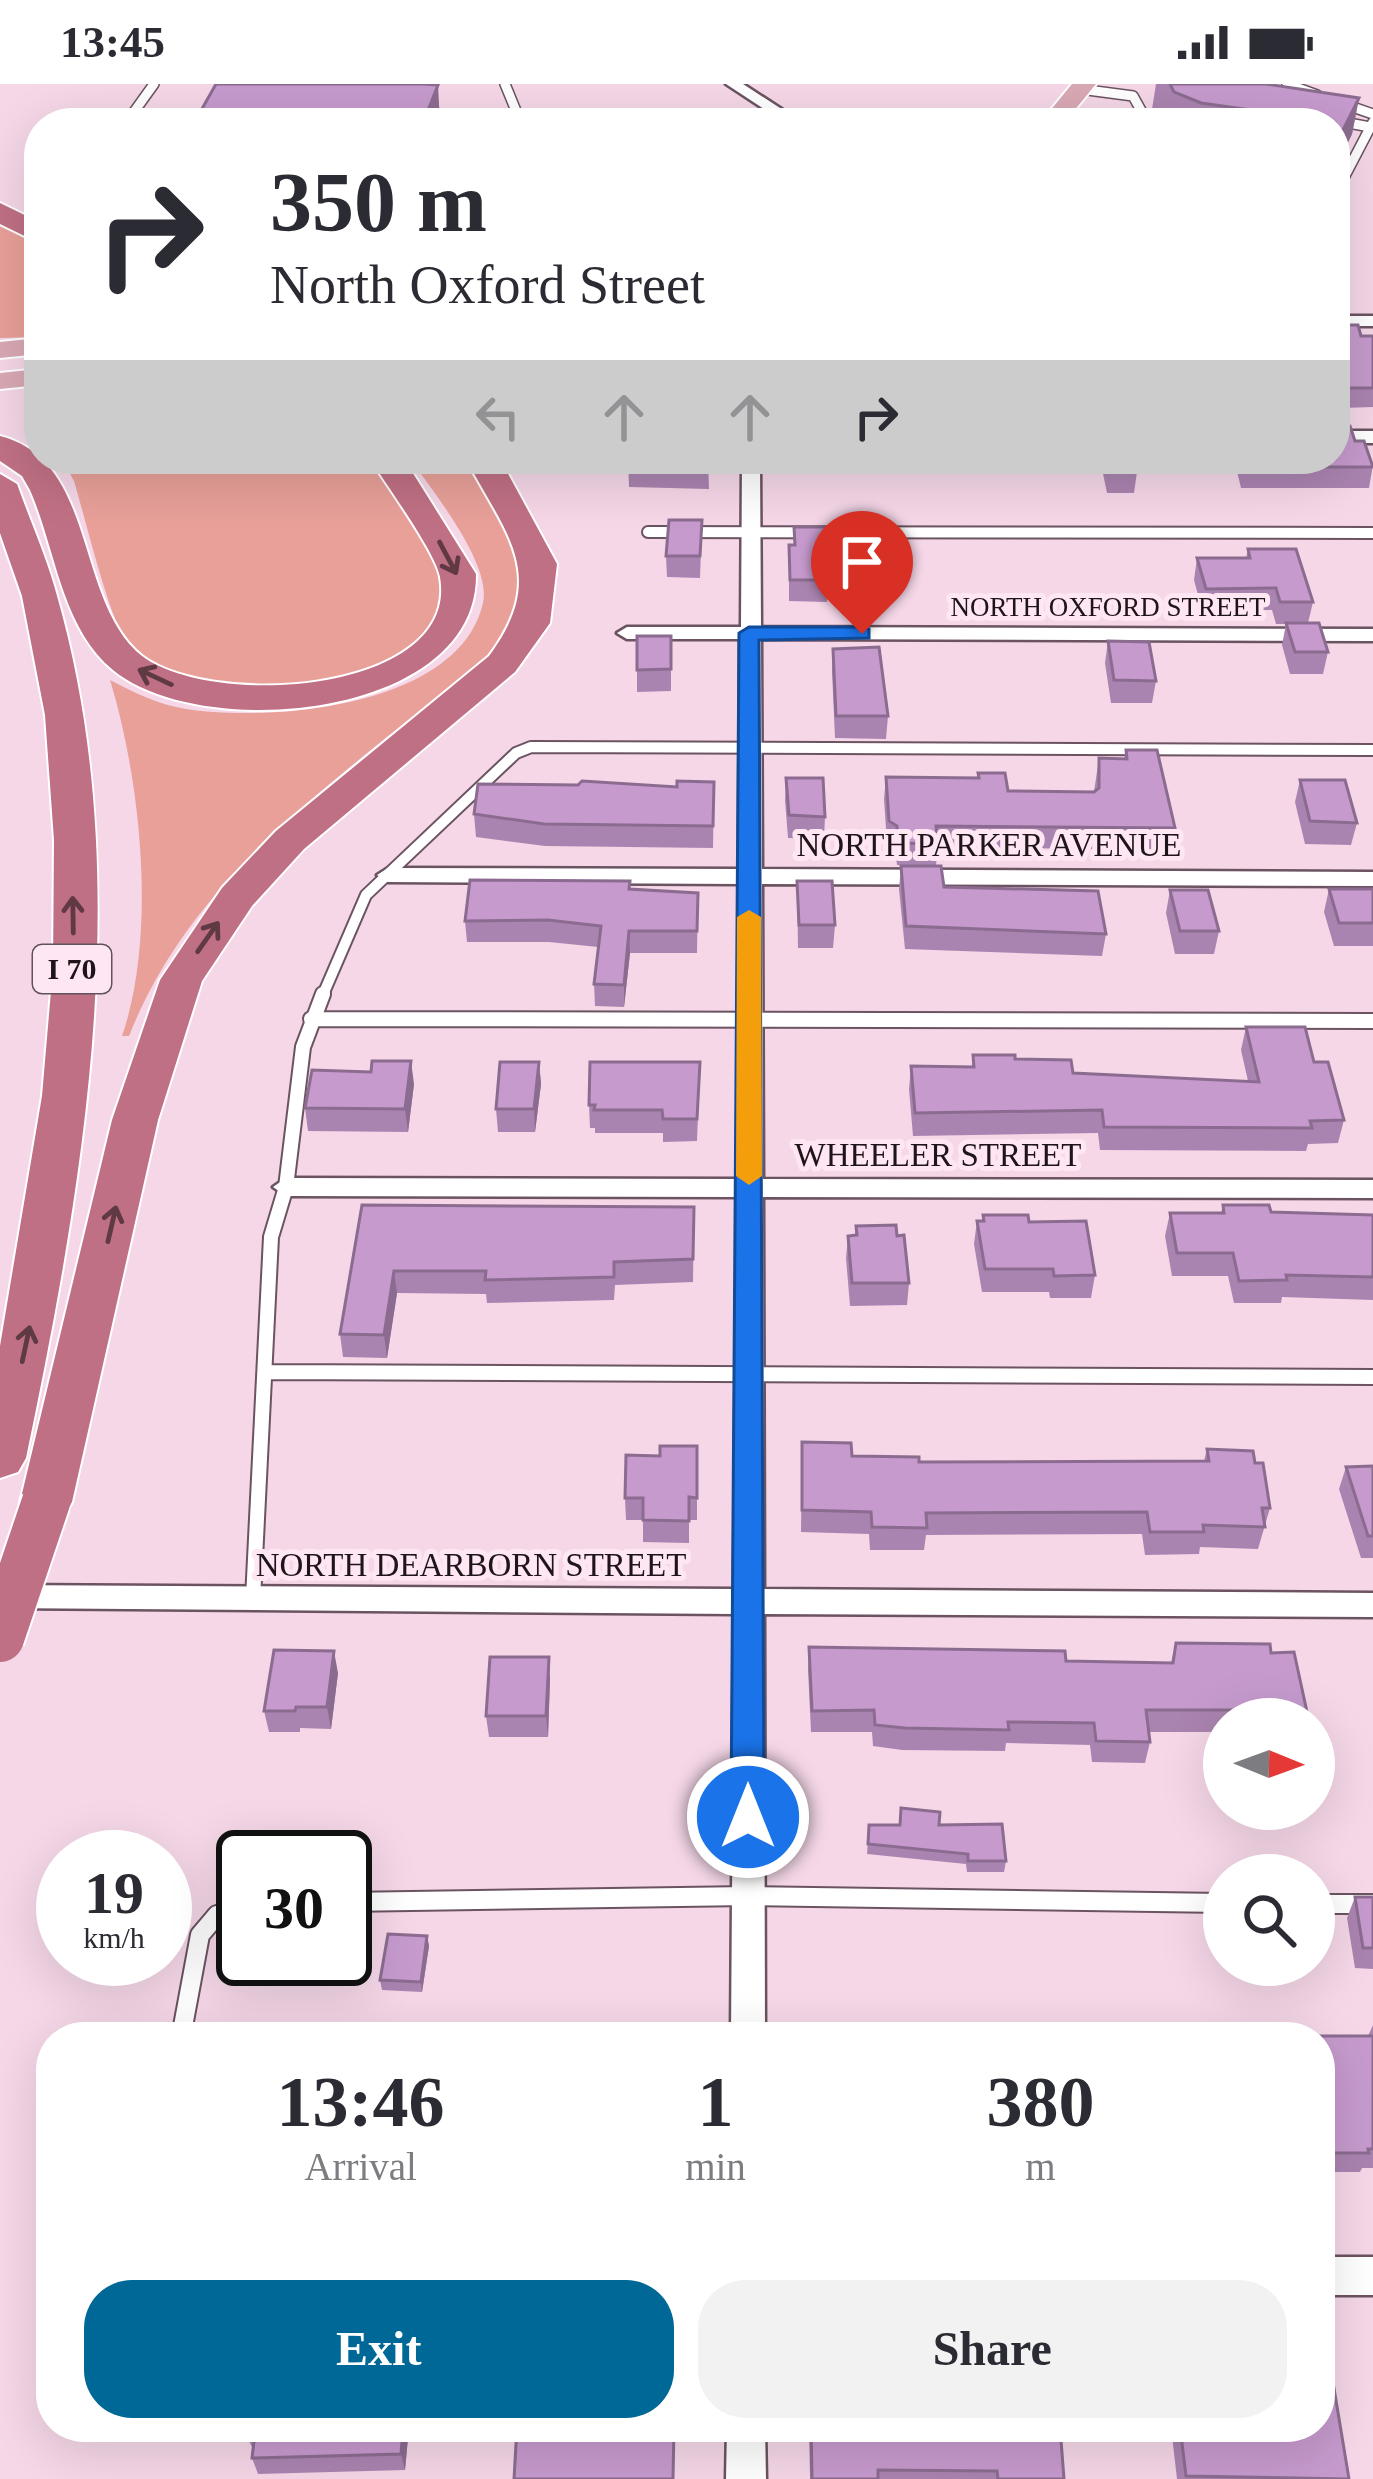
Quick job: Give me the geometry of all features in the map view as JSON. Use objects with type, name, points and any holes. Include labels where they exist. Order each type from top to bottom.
[{"type":"highway","points":[[37,474],[101,634],[125,662],[184,689],[260,699],[320,694],[395,670],[430,646],[451,621],[460,591],[458,574],[396,474]]},
{"type":"highway","points":[[0,1638],[46,1502],[141,1097],[181,980],[237,897],[290,840],[502,664],[532,623],[540,582],[535,549],[492,474]]},
{"type":"highway","name":"I 70","points":[[0,484],[29,557],[54,668],[68,774],[73,913],[68,1055],[50,1210],[0,1458]]},
{"type":"street","points":[[733,84],[772,108]]},
{"type":"street","points":[[748,2022],[751,474]]},
{"type":"street","name":"NORTH OXFORD STREET","points":[[627,633],[1373,635]]},
{"type":"street","name":"NORTH PARKER AVENUE","points":[[388,875],[1373,879]]},
{"type":"street","name":"WHEELER STREET","points":[[286,1187],[1373,1189]]},
{"type":"street","name":"NORTH DEARBORN STREET","points":[[0,1597],[1373,1605]]},
{"type":"street","points":[[1335,2276],[1373,2276]]},
{"type":"street","points":[[746,2442],[746,2479]]},
{"type":"lane","points":[[1287,84],[1342,108]]},
{"type":"lane","points":[[1082,86],[1132,96],[1139,108]]},
{"type":"lane","points":[[1350,165],[1372,121]]},
{"type":"lane","points":[[648,532],[1373,533]]},
{"type":"lane","points":[[253,1599],[271,1237],[286,1187],[294,1102],[311,1019],[366,895],[516,753],[531,746],[1368,749],[1373,762]]},
{"type":"lane","points":[[311,1019],[1373,1021]]},
{"type":"lane","points":[[267,1372],[1373,1377]]},
{"type":"lane","points":[[372,1902],[748,1896],[1203,1903]]},
{"type":"lane","points":[[1335,1904],[1373,1904]]},
{"type":"lane","points":[[185,2022],[200,1934],[216,1917]]},
{"type":"shaded area","points":[[0,220],[24,234],[24,337],[0,338]]},
{"type":"shaded area","points":[[70,474],[381,474],[435,558],[448,598],[411,647],[366,671],[332,680],[254,687],[179,675],[149,660],[125,639],[104,588]]},
{"type":"shaded area","points":[[420,474],[477,474],[518,550],[529,596],[505,642],[487,666],[343,773],[235,872],[175,948],[129,1036],[122,1036],[139,952],[141,858],[130,764],[110,680],[176,707],[264,713],[357,700],[401,686],[438,666],[467,638],[483,603],[478,568],[458,528]]},
{"type":"building","points":[[216,84],[438,85],[429,108],[202,108]]},
{"type":"building","points":[[1170,84],[1266,84],[1359,98],[1350,116],[1350,108],[1236,108],[1201,103],[1174,92]]},
{"type":"building","points":[[1350,325],[1358,325],[1361,336],[1373,336],[1373,388],[1350,388]]},
{"type":"building","points":[[1350,426],[1355,441],[1364,441],[1373,467],[1350,467]]},
{"type":"building","points":[[669,520],[702,520],[700,556],[666,556]]},
{"type":"building","points":[[794,527],[826,527],[828,580],[790,580],[789,545],[795,545]]},
{"type":"building","points":[[1248,549],[1296,549],[1313,602],[1280,602],[1276,588],[1206,589],[1197,558],[1250,558]]},
{"type":"building","points":[[1286,623],[1319,623],[1328,652],[1295,652]]},
{"type":"building","points":[[637,636],[671,636],[671,669],[637,670]]},
{"type":"building","points":[[1108,641],[1149,642],[1156,681],[1114,680]]},
{"type":"building","points":[[879,647],[888,716],[836,716],[833,649]]},
{"type":"building","points":[[1126,750],[1157,750],[1175,828],[936,826],[938,844],[898,843],[897,826],[889,821],[886,777],[979,778],[978,773],[1005,773],[1008,791],[1094,792],[1099,788],[1099,758],[1127,759]]},
{"type":"building","points":[[786,778],[823,778],[825,817],[789,815]]},
{"type":"building","points":[[1300,780],[1345,780],[1357,823],[1310,821]]},
{"type":"building","points":[[582,781],[677,787],[677,781],[714,782],[713,826],[544,824],[474,814],[478,784],[578,785]]},
{"type":"building","points":[[901,866],[941,866],[944,887],[1098,891],[1106,934],[906,926]]},
{"type":"building","points":[[470,880],[630,881],[629,889],[698,893],[697,931],[629,931],[624,985],[594,984],[601,926],[548,920],[465,921]]},
{"type":"building","points":[[797,881],[832,881],[835,925],[799,925]]},
{"type":"building","points":[[1329,889],[1373,889],[1373,923],[1339,923]]},
{"type":"building","points":[[1170,890],[1208,890],[1219,931],[1180,931]]},
{"type":"building","points":[[1246,1027],[1305,1027],[1314,1062],[1328,1062],[1344,1120],[1310,1121],[1312,1128],[1104,1127],[1102,1110],[915,1113],[911,1066],[974,1067],[973,1055],[1071,1060],[1073,1073],[1259,1082]]},
{"type":"building","points":[[372,1061],[411,1061],[405,1109],[305,1108],[312,1070],[371,1072]]},
{"type":"building","points":[[500,1062],[539,1062],[534,1109],[496,1109]]},
{"type":"building","points":[[590,1062],[700,1062],[697,1119],[663,1119],[662,1110],[594,1110],[595,1105],[589,1105]]},
{"type":"building","points":[[362,1205],[694,1207],[693,1259],[614,1262],[614,1277],[485,1280],[486,1271],[394,1271],[384,1335],[340,1334]]},
{"type":"building","points":[[1223,1205],[1269,1205],[1271,1212],[1373,1215],[1373,1277],[1286,1275],[1287,1280],[1239,1281],[1233,1253],[1177,1253],[1170,1213],[1224,1213]]},
{"type":"building","points":[[983,1215],[1028,1215],[1029,1222],[1086,1221],[1095,1275],[1054,1276],[1053,1269],[985,1269],[977,1221],[984,1221]]},
{"type":"building","points":[[896,1225],[897,1236],[904,1235],[909,1283],[852,1283],[848,1236],[857,1235],[856,1226]]},
{"type":"building","points":[[802,1442],[851,1443],[852,1456],[919,1457],[919,1462],[1209,1461],[1207,1449],[1253,1451],[1255,1463],[1263,1463],[1270,1508],[1262,1508],[1265,1527],[1203,1525],[1204,1532],[1150,1532],[1147,1512],[926,1513],[927,1528],[872,1527],[871,1512],[802,1510]]},
{"type":"building","points":[[660,1446],[697,1446],[697,1498],[689,1497],[689,1521],[643,1520],[643,1498],[625,1498],[626,1455],[660,1456]]},
{"type":"building","points":[[1373,1466],[1373,1536],[1368,1536],[1346,1467]]},
{"type":"building","points":[[1176,1643],[1270,1644],[1271,1653],[1294,1652],[1304,1698],[1203,1698],[1203,1710],[1146,1710],[1150,1742],[1096,1741],[1094,1723],[1008,1722],[1009,1730],[875,1725],[874,1710],[812,1711],[809,1647],[1065,1651],[1066,1661],[1173,1663]]},
{"type":"building","points":[[274,1650],[334,1651],[327,1707],[264,1711]]},
{"type":"building","points":[[490,1657],[549,1657],[546,1716],[486,1716]]},
{"type":"building","points":[[901,1808],[940,1812],[939,1825],[1002,1824],[1006,1861],[968,1861],[968,1854],[868,1844],[869,1825],[900,1825]]},
{"type":"building","points":[[1355,1897],[1373,1897],[1373,1948],[1363,1948]]},
{"type":"building","points":[[388,1934],[427,1936],[421,1982],[380,1980]]},
{"type":"building","points":[[1335,2036],[1373,2036],[1373,2149],[1335,2153]]},
{"type":"building","points":[[1335,2394],[1349,2479],[1186,2476],[1182,2442],[1335,2442]]},
{"type":"building","points":[[254,2442],[402,2442],[401,2454],[252,2458]]},
{"type":"building","points":[[516,2442],[674,2442],[673,2479],[514,2479]]},
{"type":"building","points":[[811,2442],[1061,2442],[1064,2479],[998,2479],[997,2471],[878,2470],[878,2479],[812,2479]]},
{"type":"slow traffic","points":[[749,917],[749,1176]]},
{"type":"route","points":[[748,1817],[749,633],[862,634]]}]
